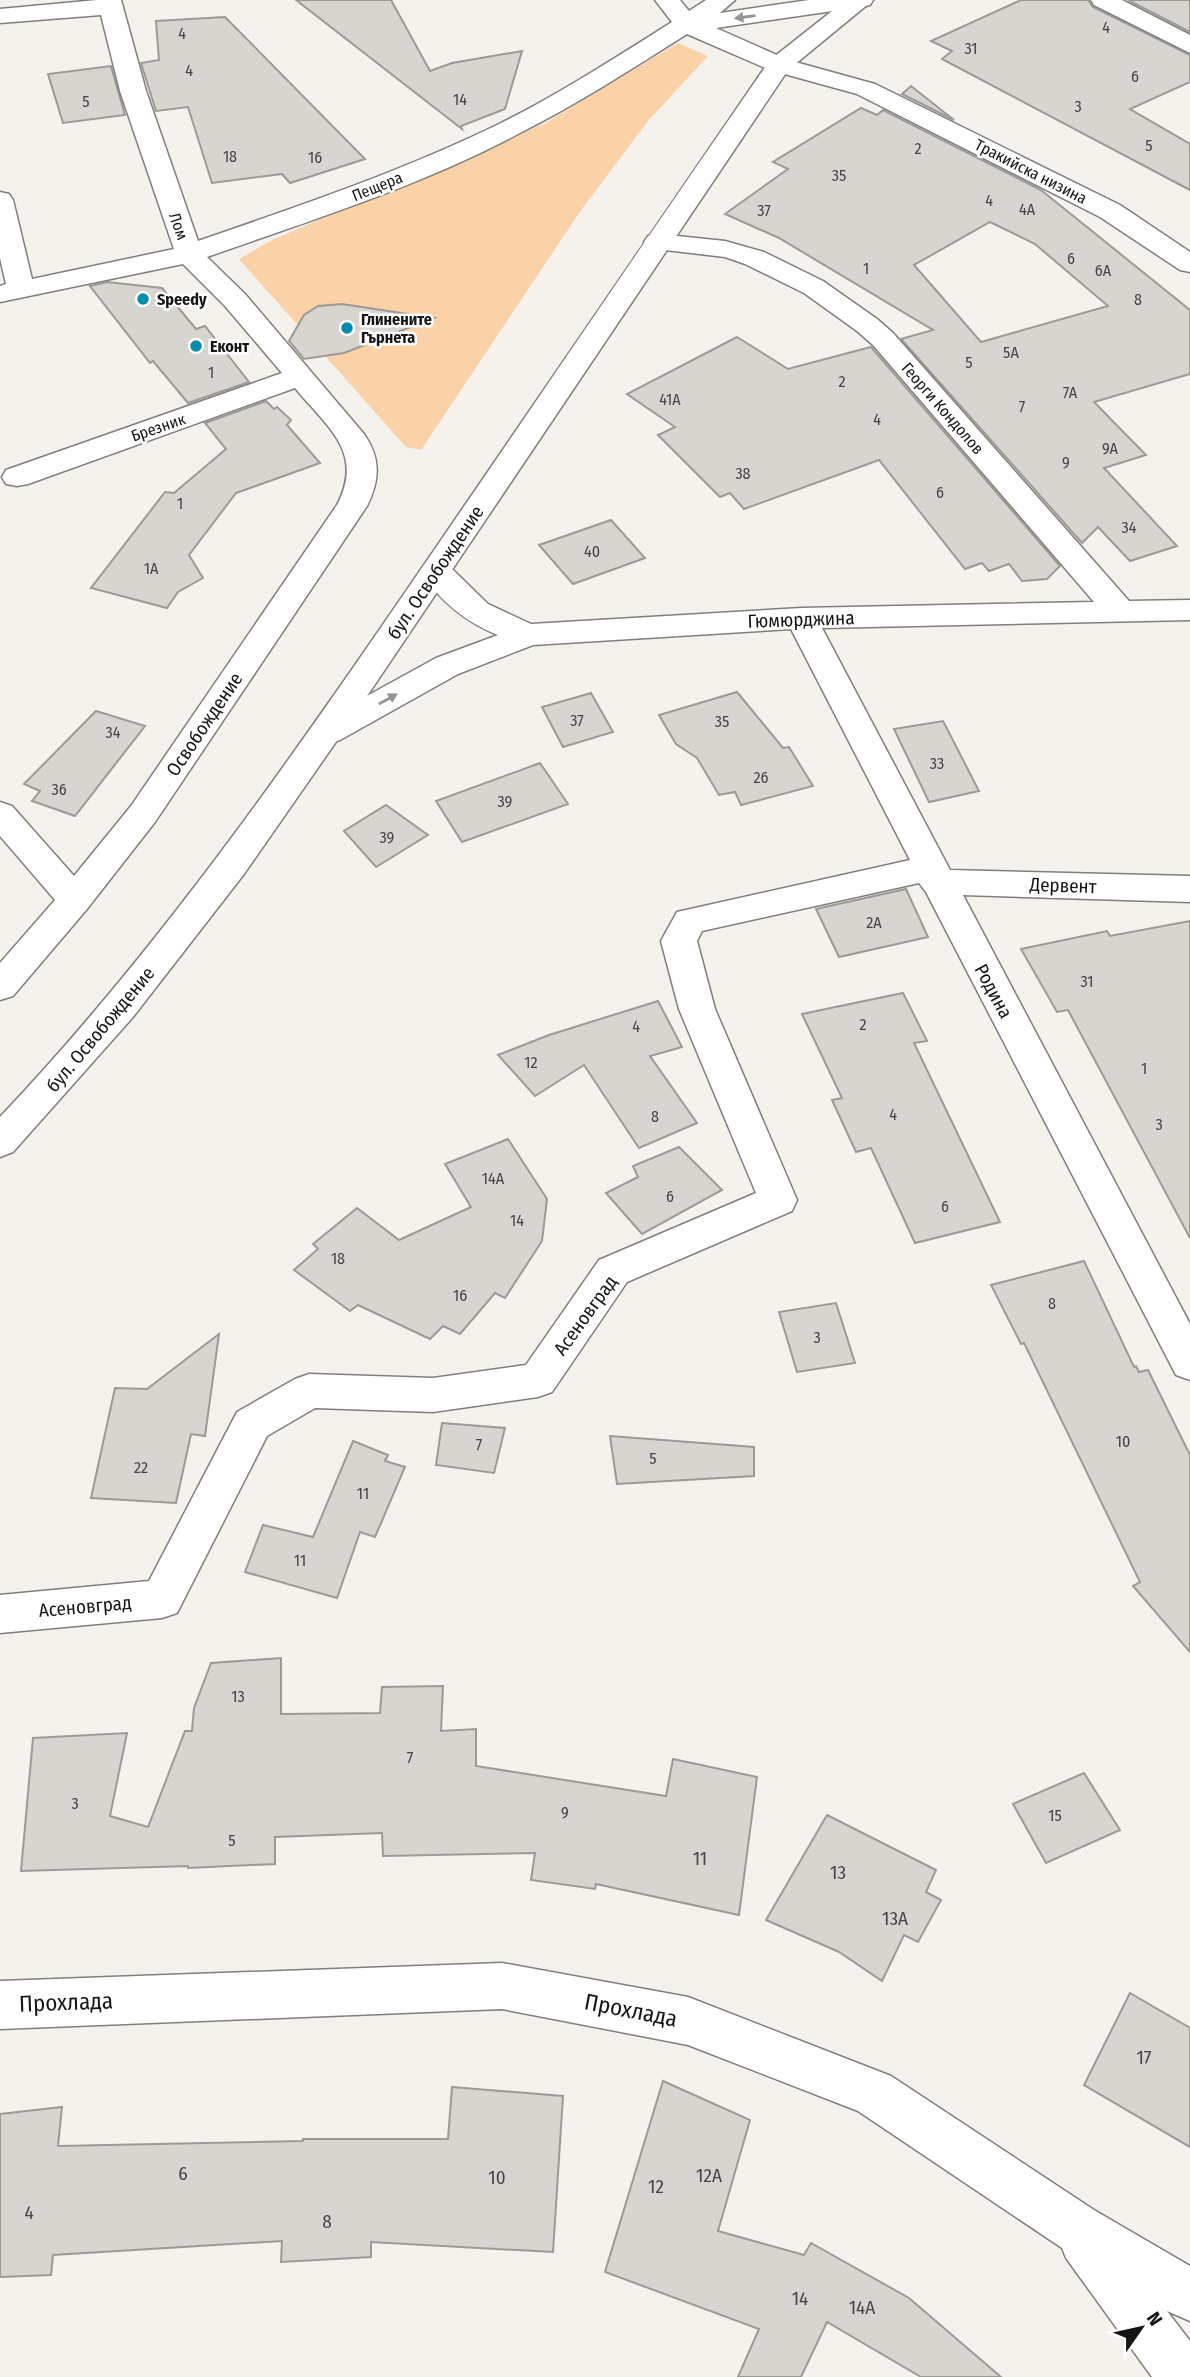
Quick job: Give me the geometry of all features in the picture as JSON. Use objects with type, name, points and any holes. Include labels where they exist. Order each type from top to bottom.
[{"type":"street","points":[[667,0],[688,25],[861,0]]},
{"type":"street","name":"Пещера","points":[[10,291],[189,254],[373,189],[507,130],[593,83],[688,25],[723,0]]},
{"type":"street","name":"бул. Освобождение","points":[[0,1142],[32,1109],[183,930],[328,732],[779,65],[861,0]]},
{"type":"street","points":[[1103,0],[1190,45]]},
{"type":"street","points":[[0,16],[110,4]]},
{"type":"street","name":"Лом","points":[[110,4],[133,90],[189,254],[236,300],[354,440]]},
{"type":"street","name":"Тракийска низина","points":[[688,25],[779,65],[866,89],[1098,205],[1190,264]]},
{"type":"street","points":[[0,200],[10,291]]},
{"type":"street","name":"Георги Кондолов","points":[[658,242],[731,251],[759,260],[830,297],[883,339],[1120,611]]},
{"type":"street","name":"Брезник","points":[[17,477],[299,377]]},
{"type":"street","name":"Освобождение","points":[[0,987],[75,901],[143,814],[352,506],[365,473],[361,454],[354,440]]},
{"type":"street","name":"Гюмюрджина","points":[[436,570],[470,608],[486,619],[529,635],[801,618],[1190,610]]},
{"type":"street","name":"Родина","points":[[801,618],[1190,1363]]},
{"type":"street","points":[[328,732],[447,666],[529,635]]},
{"type":"street","points":[[0,814],[75,901]]},
{"type":"street","name":"Дервент","points":[[933,875],[1190,889]]},
{"type":"street","name":"Асеновград","points":[[0,1614],[162,1599],[252,1423],[309,1391],[433,1395],[538,1380],[613,1271],[778,1200],[697,1009],[679,941],[689,921],[933,875]]},
{"type":"street","name":"Прохлада","points":[[0,2005],[502,1986],[688,2021],[874,2093],[1076,2228],[1190,2295]]},
{"type":"street","points":[[1076,2228],[1184,2377]]},
{"type":"shaded area","points":[[678,43],[708,56],[648,121],[579,213],[421,450],[406,447],[239,259],[272,240],[544,124]]},
{"type":"building","points":[[296,0],[391,0],[430,71],[452,63],[522,51],[505,109],[461,126],[462,129]]},
{"type":"building","points":[[1021,0],[1088,0],[1093,7],[1190,55],[1190,82],[1130,109],[1190,144],[1190,190],[942,59],[952,51],[931,41]]},
{"type":"building","points":[[1128,0],[1190,0],[1190,32]]},
{"type":"building","points":[[225,17],[365,159],[290,183],[282,174],[212,183],[188,107],[156,111],[141,63],[159,60],[156,21]]},
{"type":"building","points":[[111,66],[125,115],[63,123],[48,74]]},
{"type":"building","points":[[911,86],[954,120],[902,94]]},
{"type":"building","points":[[861,108],[877,115],[883,110],[1041,190],[1190,310],[1190,374],[1094,402],[1146,455],[1104,468],[1177,546],[1130,561],[1098,527],[1082,543],[901,339],[933,330],[779,238],[725,214],[788,169],[773,162]],"holes":[[[990,222],[1035,244],[1108,306],[981,342],[914,265]]]},
{"type":"building","points":[[107,282],[162,288],[196,329],[205,326],[249,382],[188,403],[153,361],[150,363],[90,286]]},
{"type":"building","name":"Глинените Гърнета","points":[[342,304],[434,318],[344,353],[304,359],[289,341],[304,315],[318,306]]},
{"type":"building","points":[[737,337],[788,369],[871,347],[1060,566],[1047,579],[1022,581],[1009,564],[989,571],[982,563],[965,569],[879,460],[744,509],[730,493],[720,497],[658,435],[675,427],[627,394]]},
{"type":"building","points":[[266,401],[291,420],[287,425],[320,463],[236,493],[189,555],[203,578],[178,592],[167,608],[91,588],[165,492],[174,493],[226,449],[205,423]]},
{"type":"building","points":[[611,520],[645,558],[573,584],[539,545]]},
{"type":"building","points":[[737,692],[783,748],[789,747],[813,786],[741,805],[735,792],[719,795],[697,758],[676,744],[659,715]]},
{"type":"building","points":[[591,693],[613,732],[563,747],[542,707]]},
{"type":"building","points":[[96,711],[145,726],[75,816],[32,801],[40,791],[24,784]]},
{"type":"building","points":[[943,721],[979,791],[929,802],[894,729]]},
{"type":"building","points":[[540,763],[568,804],[462,842],[436,801]]},
{"type":"building","points":[[386,805],[428,835],[376,867],[344,831]]},
{"type":"building","points":[[906,889],[928,937],[839,957],[816,909]]},
{"type":"building","points":[[1190,921],[1190,1238],[1068,1010],[1057,1012],[1021,949],[1107,931],[1110,936]]},
{"type":"building","points":[[903,993],[927,1041],[914,1043],[1000,1222],[915,1243],[871,1148],[856,1152],[832,1100],[842,1098],[802,1014]]},
{"type":"building","points":[[658,1001],[682,1047],[650,1056],[697,1123],[639,1148],[584,1065],[535,1096],[498,1055],[549,1035]]},
{"type":"building","points":[[508,1139],[547,1199],[542,1241],[505,1298],[495,1293],[460,1334],[443,1326],[430,1339],[358,1305],[350,1311],[294,1270],[318,1249],[313,1244],[357,1208],[399,1240],[471,1207],[445,1164]]},
{"type":"building","points":[[679,1147],[722,1190],[642,1234],[606,1193],[638,1177],[633,1166]]},
{"type":"building","points":[[1084,1261],[1134,1367],[1136,1366],[1139,1372],[1148,1370],[1190,1455],[1190,1652],[1133,1586],[1140,1582],[1024,1343],[1021,1344],[991,1285]]},
{"type":"building","points":[[836,1303],[855,1363],[797,1372],[779,1312]]},
{"type":"building","points":[[219,1334],[205,1436],[191,1434],[176,1503],[91,1498],[115,1388],[147,1389]]},
{"type":"building","points":[[442,1423],[505,1428],[494,1473],[436,1465]]},
{"type":"building","points":[[610,1436],[754,1447],[754,1476],[617,1484]]},
{"type":"building","points":[[353,1441],[388,1455],[385,1461],[405,1467],[375,1537],[360,1532],[337,1598],[245,1572],[263,1525],[313,1537]]},
{"type":"building","points":[[281,1658],[281,1714],[380,1713],[382,1687],[443,1686],[441,1731],[476,1729],[476,1766],[666,1796],[673,1759],[757,1777],[739,1915],[596,1884],[595,1889],[531,1880],[535,1853],[383,1856],[382,1833],[275,1837],[275,1864],[21,1871],[33,1738],[127,1733],[110,1816],[148,1827],[185,1731],[192,1731],[194,1708],[211,1663]]},
{"type":"building","points":[[1084,1773],[1120,1830],[1046,1863],[1013,1804]]},
{"type":"building","points":[[827,1815],[936,1870],[926,1892],[941,1900],[918,1942],[904,1935],[882,1981],[839,1952],[766,1920]]},
{"type":"building","points":[[1130,1993],[1190,2028],[1190,2147],[1084,2085]]},
{"type":"building","points":[[663,2081],[750,2120],[718,2231],[804,2255],[811,2243],[909,2298],[1001,2377],[921,2377],[827,2322],[801,2377],[738,2377],[759,2329],[605,2272]]},
{"type":"building","points":[[452,2087],[563,2096],[553,2252],[371,2242],[371,2257],[281,2262],[282,2241],[53,2255],[51,2275],[0,2277],[0,2114],[62,2107],[58,2146],[303,2139],[448,2139]]},
{"type":"place","name":"Speedy","points":[[143,299]]},
{"type":"place","name":"Глинените Гърнета","points":[[347,328]]},
{"type":"place","name":"Еконт","points":[[196,346]]}]
